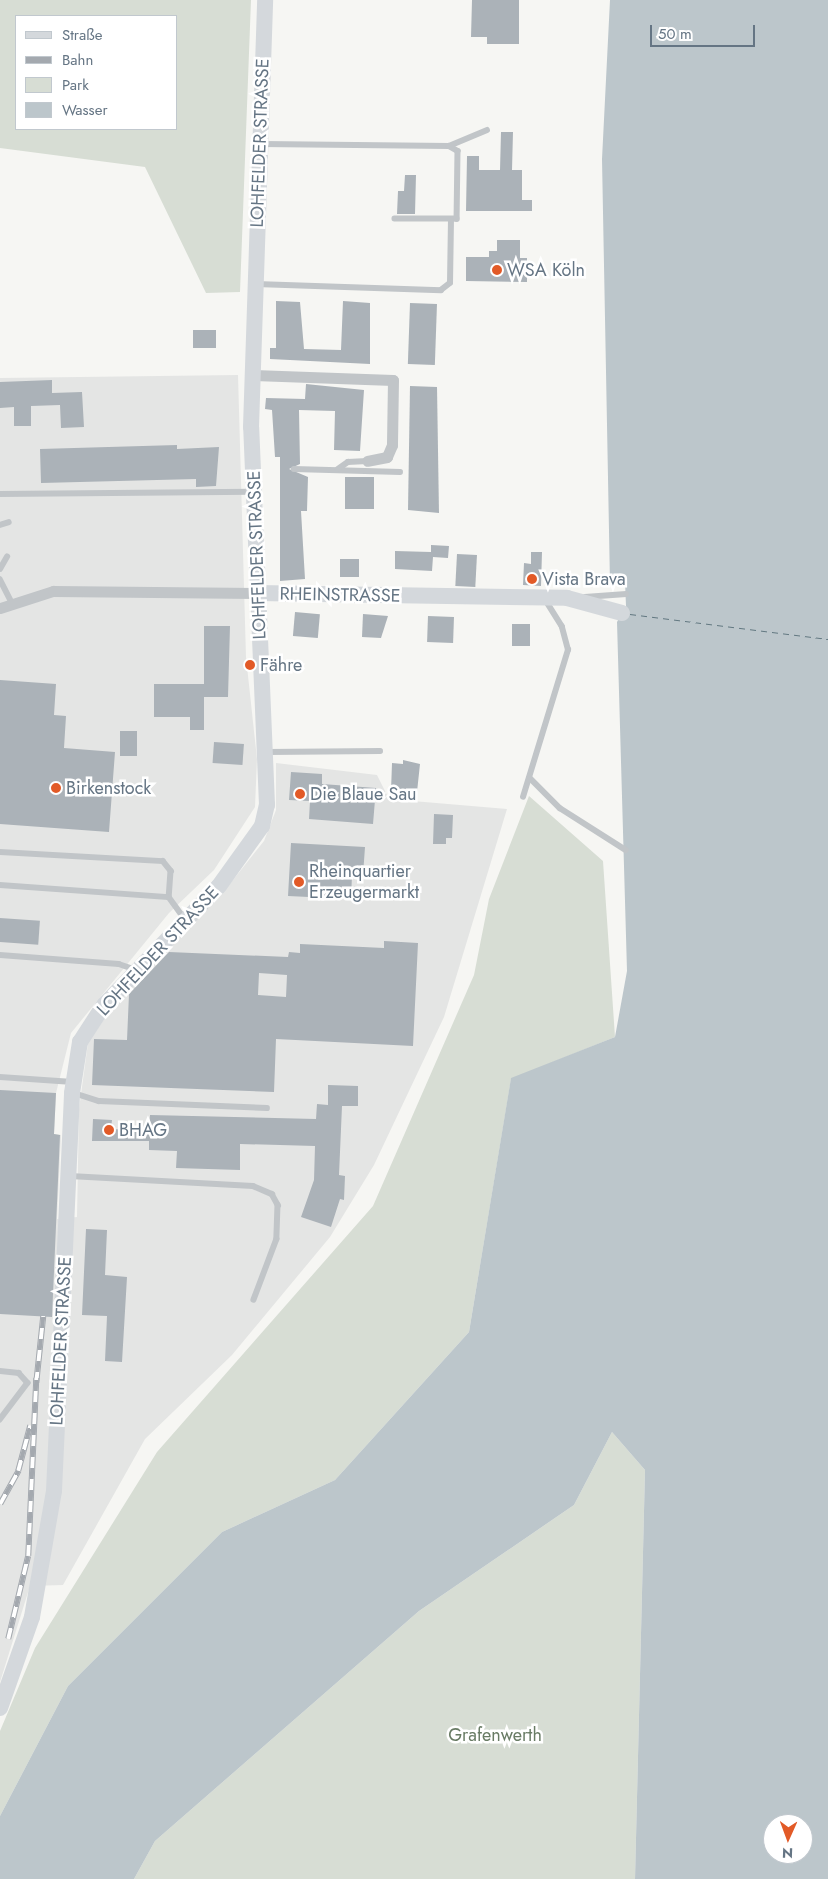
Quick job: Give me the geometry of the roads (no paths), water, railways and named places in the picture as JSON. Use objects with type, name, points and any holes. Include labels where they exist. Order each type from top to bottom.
[{"type":"street","name":"LOHFELDER STRASSE","points":[[0,1708],[32,1617],[49,1529],[73,1087],[80,1042],[104,1005],[219,886],[262,826],[267,805],[268,752],[257,593],[252,375],[265,0]]},
{"type":"street","points":[[252,375],[393,380],[392,445],[387,457],[367,461]]},
{"type":"street","name":"RHEINSTRASSE","points":[[0,608],[10,601],[53,591],[567,598],[622,613]]},
{"type":"lane","points":[[260,144],[449,146],[487,130]]},
{"type":"lane","points":[[395,219],[451,221],[457,219],[458,151],[449,146]]},
{"type":"lane","points":[[255,284],[440,290],[450,283],[451,221]]},
{"type":"lane","points":[[338,469],[348,462],[367,461]]},
{"type":"lane","points":[[294,469],[400,472]]},
{"type":"lane","points":[[0,494],[254,492]]},
{"type":"lane","points":[[0,526],[9,522]]},
{"type":"lane","points":[[0,569],[7,557]]},
{"type":"lane","points":[[0,578],[10,601]]},
{"type":"lane","points":[[567,598],[626,594]]},
{"type":"lane","points":[[523,797],[531,779],[568,650],[562,627],[544,598]]},
{"type":"lane","points":[[268,752],[380,751]]},
{"type":"lane","points":[[531,779],[560,808],[626,850]]},
{"type":"lane","points":[[0,852],[163,861],[171,871],[169,897],[185,920]]},
{"type":"lane","points":[[0,885],[169,897]]},
{"type":"lane","points":[[0,955],[120,964],[136,970]]},
{"type":"lane","points":[[0,1077],[73,1087],[98,1101],[267,1108]]},
{"type":"lane","points":[[68,1176],[254,1186],[272,1194],[278,1205],[277,1239],[254,1300]]},
{"type":"lane","points":[[0,1371],[19,1374],[28,1383],[0,1420]]},
{"type":"water","points":[[610,0],[828,0],[828,1879],[635,1879],[645,1470],[612,1432],[574,1505],[419,1611],[155,1841],[134,1879],[0,1879],[0,1816],[68,1686],[222,1532],[335,1480],[469,1332],[511,1078],[615,1037],[627,971],[617,622],[626,606],[625,582],[610,584],[602,159]]},
{"type":"railway","points":[[36,1383],[43,1316]]},
{"type":"railway","points":[[8,1639],[28,1556],[36,1378]]},
{"type":"railway","points":[[0,1504],[18,1471],[30,1426]]},
{"type":"place","name":"WSA Köln","points":[[497,270]]},
{"type":"place","name":"Vista Brava","points":[[532,579]]},
{"type":"place","name":"Fähre","points":[[250,665]]},
{"type":"place","name":"Birkenstock","points":[[56,788]]},
{"type":"place","name":"Die Blaue Sau","points":[[300,794]]},
{"type":"place","name":"Rheinquartier Erzeugermarkt","points":[[299,882]]},
{"type":"place","name":"BHAG","points":[[109,1130]]},
{"type":"park label","name":"Grafenwerth","points":[[495,1735]]}]
